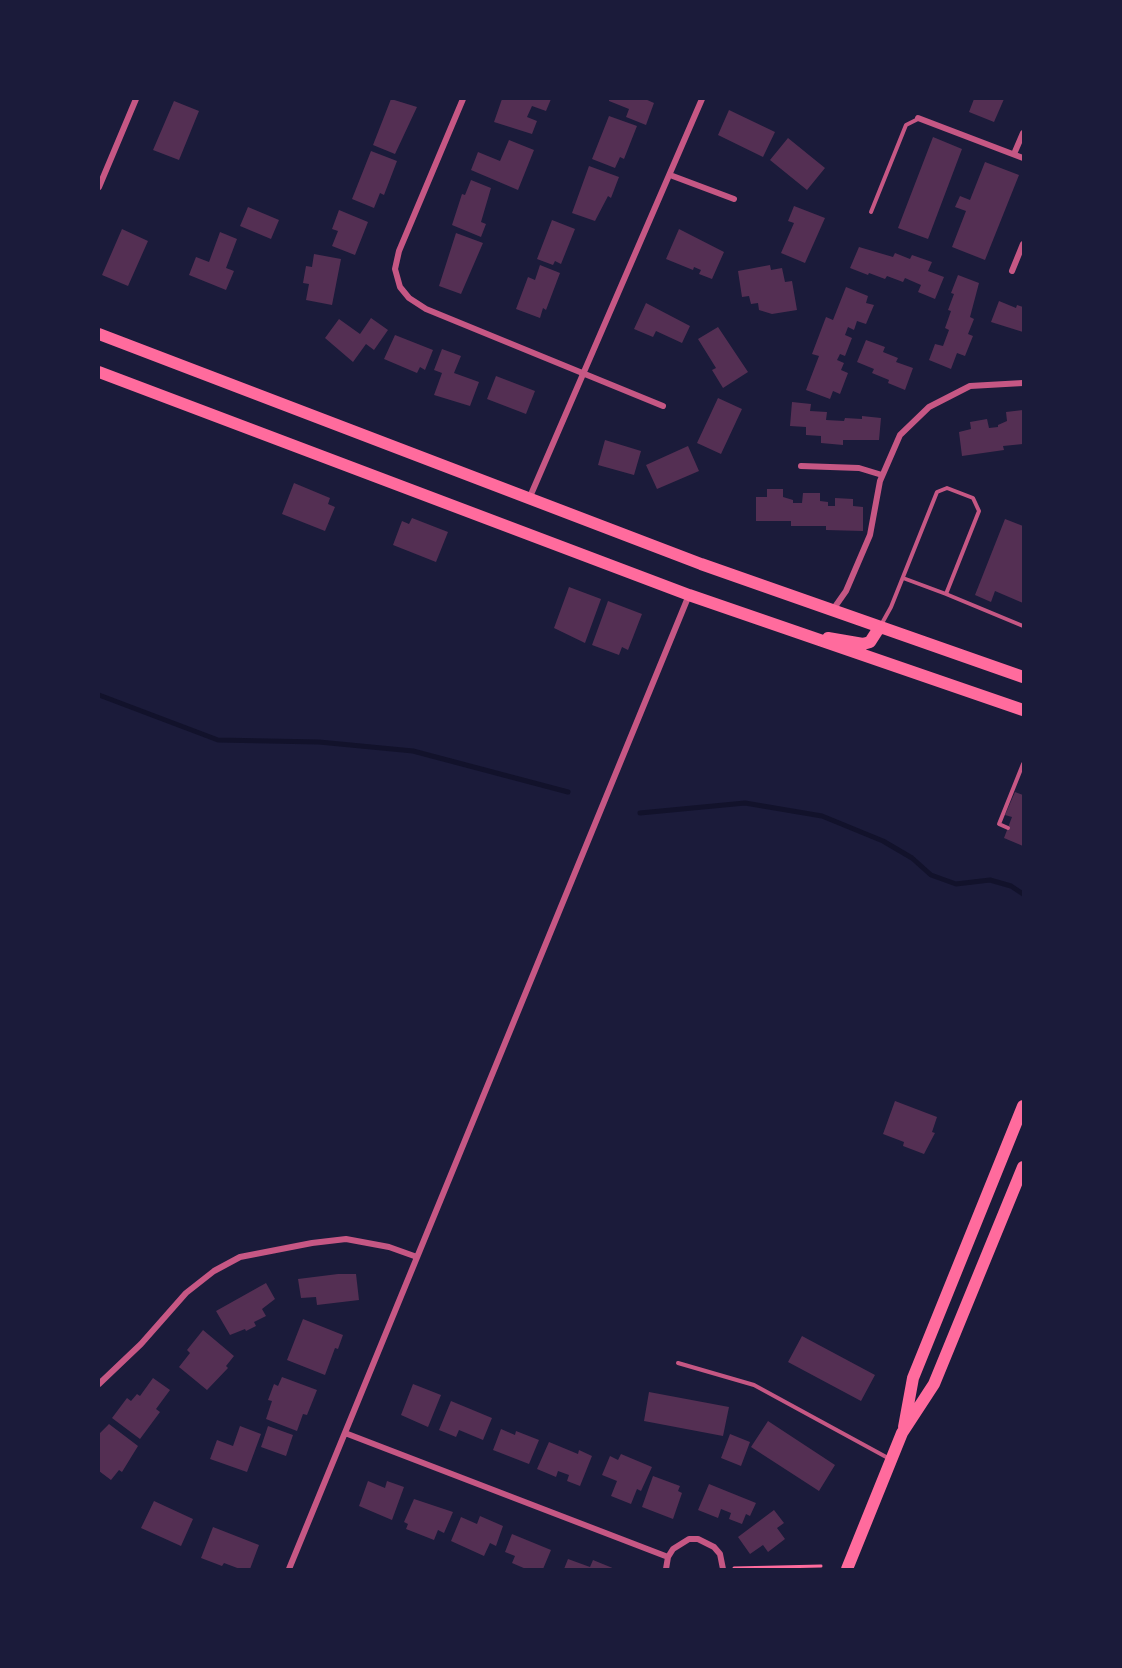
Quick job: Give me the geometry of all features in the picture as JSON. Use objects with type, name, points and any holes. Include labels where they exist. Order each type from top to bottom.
[{"type":"main road","points":[[99,334],[529,499],[879,628],[1023,676]]},
{"type":"main road","points":[[99,372],[689,596],[1023,710]]},
{"type":"main road","points":[[800,634],[862,644],[870,642],[879,628]]},
{"type":"main road","points":[[847,1569],[902,1433],[913,1378],[1023,1106]]},
{"type":"main road","points":[[902,1433],[934,1384],[1023,1167]]},
{"type":"street","points":[[99,187],[136,99]]},
{"type":"street","points":[[463,99],[399,251],[395,268],[400,287],[409,298],[426,309],[663,406]]},
{"type":"street","points":[[529,499],[702,99]]},
{"type":"street","points":[[918,118],[1023,158]]},
{"type":"street","points":[[1014,154],[1023,133]]},
{"type":"street","points":[[670,176],[734,199]]},
{"type":"street","points":[[1012,272],[1023,244]]},
{"type":"street","points":[[832,611],[846,591],[870,535],[882,476],[900,435],[929,407],[970,386],[1023,383]]},
{"type":"street","points":[[801,466],[859,468],[882,476]]},
{"type":"street","points":[[289,1569],[689,596]]},
{"type":"street","points":[[99,1384],[141,1344],[186,1293],[214,1271],[240,1257],[346,1239],[389,1247],[417,1257]]},
{"type":"street","points":[[345,1433],[668,1557]]},
{"type":"street","points":[[666,1569],[668,1557],[680,1543],[698,1539],[714,1547],[720,1554],[723,1569]]},
{"type":"lane","points":[[871,212],[906,125],[918,118]]},
{"type":"lane","points":[[879,628],[891,607],[937,492],[946,488],[973,498],[979,511],[946,594]]},
{"type":"lane","points":[[903,578],[1023,626]]},
{"type":"lane","points":[[1008,828],[999,824],[1021,775],[1023,764]]},
{"type":"lane","points":[[678,1363],[754,1385],[891,1460]]},
{"type":"path","points":[[734,1568],[821,1566]]},
{"type":"building","points":[[391,99],[417,107],[395,154],[373,145]]},
{"type":"building","points":[[502,99],[551,99],[546,111],[532,106],[527,117],[537,121],[532,134],[494,122]]},
{"type":"building","points":[[609,99],[645,99],[654,103],[646,125],[626,117],[629,109]]},
{"type":"building","points":[[974,99],[1004,99],[994,122],[969,112]]},
{"type":"building","points":[[174,101],[199,111],[179,160],[153,150]]},
{"type":"building","points":[[729,110],[775,132],[763,157],[718,135]]},
{"type":"building","points":[[609,116],[637,126],[624,159],[620,157],[615,168],[592,159]]},
{"type":"building","points":[[933,137],[962,149],[928,239],[898,228]]},
{"type":"building","points":[[788,138],[825,168],[807,190],[770,160]]},
{"type":"building","points":[[509,140],[534,150],[518,190],[471,170],[478,152],[500,161]]},
{"type":"building","points":[[371,151],[397,161],[384,195],[380,193],[374,208],[352,199]]},
{"type":"building","points":[[985,162],[1019,175],[985,260],[952,247],[966,211],[955,207],[960,196],[970,200]]},
{"type":"building","points":[[589,166],[619,177],[611,198],[608,196],[595,221],[572,213]]},
{"type":"building","points":[[471,180],[491,188],[481,222],[486,224],[481,237],[452,225],[462,194],[465,195]]},
{"type":"building","points":[[794,206],[825,218],[805,263],[781,253],[794,223],[788,221]]},
{"type":"building","points":[[248,207],[279,220],[271,239],[240,226]]},
{"type":"building","points":[[339,210],[368,222],[355,255],[332,246],[338,231],[332,229]]},
{"type":"building","points":[[552,220],[575,229],[561,264],[555,261],[553,265],[537,259]]},
{"type":"building","points":[[122,229],[148,241],[128,286],[102,275]]},
{"type":"building","points":[[679,229],[724,252],[712,279],[699,274],[701,270],[694,267],[693,270],[666,259]]},
{"type":"building","points":[[220,232],[237,239],[226,268],[234,271],[226,290],[189,275],[196,257],[209,262]]},
{"type":"building","points":[[456,233],[483,243],[461,294],[439,286]]},
{"type":"building","points":[[859,247],[893,257],[895,253],[910,259],[912,255],[932,262],[928,271],[944,277],[935,299],[918,292],[921,285],[905,278],[903,282],[887,276],[885,279],[850,268]]},
{"type":"building","points":[[314,254],[341,259],[332,305],[306,300],[309,284],[303,283],[306,266],[312,267]]},
{"type":"building","points":[[540,265],[560,273],[546,310],[543,308],[540,318],[516,309],[528,277],[535,280]]},
{"type":"building","points":[[770,265],[771,270],[782,268],[785,282],[792,281],[797,310],[772,314],[759,310],[758,303],[751,304],[749,296],[742,297],[738,271]]},
{"type":"building","points":[[958,275],[979,283],[970,317],[974,319],[968,334],[973,336],[965,356],[957,353],[951,369],[929,360],[935,344],[943,346],[949,330],[945,328],[954,294],[951,293]]},
{"type":"building","points":[[846,287],[868,296],[866,303],[874,305],[866,324],[857,321],[854,330],[848,327],[845,335],[852,338],[845,356],[840,354],[837,360],[844,363],[841,370],[848,373],[840,394],[833,391],[830,399],[806,390],[819,356],[812,354],[826,317],[833,320]]},
{"type":"building","points":[[999,301],[1016,308],[1017,305],[1023,307],[1023,332],[991,322]]},
{"type":"building","points":[[646,303],[690,326],[682,343],[656,331],[653,337],[634,329]]},
{"type":"building","points":[[371,318],[388,330],[374,350],[366,344],[353,362],[325,338],[339,319],[360,334]]},
{"type":"building","points":[[718,327],[748,372],[723,388],[712,370],[716,368],[698,339]]},
{"type":"building","points":[[395,335],[433,350],[425,370],[420,367],[417,373],[384,359]]},
{"type":"building","points":[[866,340],[885,347],[883,352],[898,358],[896,362],[913,368],[905,390],[872,373],[874,369],[857,362]]},
{"type":"building","points":[[442,349],[461,356],[454,373],[479,382],[470,406],[434,395],[442,373],[434,370]]},
{"type":"building","points":[[496,376],[535,391],[526,414],[487,399]]},
{"type":"building","points":[[718,398],[742,409],[721,454],[697,443]]},
{"type":"building","points":[[792,402],[811,404],[810,411],[827,412],[826,420],[862,419],[862,416],[881,418],[879,440],[843,440],[843,445],[821,443],[821,436],[806,435],[806,427],[790,426]]},
{"type":"building","points":[[1023,410],[1023,444],[1003,446],[1004,450],[962,456],[959,432],[971,429],[970,422],[987,419],[989,428],[998,427],[1007,421],[1006,412]]},
{"type":"building","points":[[605,440],[641,451],[634,475],[598,465]]},
{"type":"building","points":[[688,446],[699,471],[657,489],[646,465]]},
{"type":"building","points":[[294,483],[330,498],[328,504],[335,507],[325,531],[282,514]]},
{"type":"building","points":[[767,489],[783,489],[783,497],[793,500],[793,503],[802,503],[803,493],[820,493],[820,501],[828,502],[828,506],[835,506],[835,498],[853,499],[853,506],[863,507],[863,531],[826,530],[826,526],[791,526],[791,521],[756,521],[756,497],[767,497]]},
{"type":"building","points":[[412,518],[448,532],[436,562],[393,545],[402,521],[409,524]]},
{"type":"building","points":[[1005,519],[1023,526],[1023,603],[995,591],[991,602],[975,595]]},
{"type":"building","points":[[569,587],[601,599],[585,643],[554,628]]},
{"type":"building","points":[[608,601],[642,614],[628,650],[622,647],[619,655],[592,645]]},
{"type":"building","points":[[1015,792],[1023,795],[1023,846],[1004,838],[1012,817],[1005,815]]},
{"type":"building","points":[[895,1101],[937,1117],[932,1132],[935,1133],[924,1154],[903,1146],[904,1142],[883,1134]]},
{"type":"building","points":[[356,1274],[359,1300],[317,1305],[316,1297],[301,1298],[298,1279]]},
{"type":"building","points":[[266,1283],[275,1299],[262,1309],[266,1316],[254,1322],[256,1326],[230,1335],[216,1311]]},
{"type":"building","points":[[303,1319],[343,1335],[338,1349],[335,1348],[325,1375],[287,1360]]},
{"type":"building","points":[[203,1330],[234,1356],[226,1366],[228,1368],[207,1390],[179,1367],[190,1353],[187,1350]]},
{"type":"building","points":[[802,1336],[875,1375],[861,1401],[788,1362]]},
{"type":"building","points":[[282,1377],[317,1390],[307,1415],[303,1414],[297,1431],[266,1419],[272,1401],[268,1400],[274,1384],[278,1386]]},
{"type":"building","points":[[153,1378],[170,1390],[156,1409],[160,1412],[140,1439],[112,1418],[127,1398],[131,1401],[137,1394],[140,1396]]},
{"type":"building","points":[[413,1384],[441,1395],[428,1427],[401,1415]]},
{"type":"building","points":[[649,1392],[729,1407],[723,1436],[644,1421]]},
{"type":"building","points":[[451,1401],[492,1418],[483,1440],[459,1430],[456,1437],[439,1430]]},
{"type":"building","points":[[768,1421],[835,1465],[819,1491],[751,1447]]},
{"type":"building","points":[[109,1424],[138,1446],[122,1472],[119,1470],[111,1480],[99,1471],[99,1434]]},
{"type":"building","points":[[240,1426],[261,1434],[247,1472],[210,1459],[217,1440],[233,1446]]},
{"type":"building","points":[[268,1426],[293,1435],[286,1456],[261,1447]]},
{"type":"building","points":[[501,1429],[515,1435],[516,1431],[539,1440],[529,1464],[493,1450]]},
{"type":"building","points":[[730,1434],[750,1442],[741,1466],[721,1458]]},
{"type":"building","points":[[549,1442],[578,1454],[579,1450],[592,1456],[580,1486],[567,1481],[569,1475],[558,1471],[556,1477],[537,1469]]},
{"type":"building","points":[[621,1454],[652,1467],[641,1491],[637,1489],[631,1504],[611,1496],[617,1481],[602,1475],[610,1456],[618,1460]]},
{"type":"building","points":[[653,1476],[680,1486],[678,1491],[682,1493],[673,1519],[642,1507]]},
{"type":"building","points":[[368,1481],[385,1488],[387,1481],[404,1487],[392,1520],[359,1506]]},
{"type":"building","points":[[709,1484],[756,1503],[750,1516],[746,1514],[742,1524],[729,1519],[731,1513],[721,1509],[718,1518],[698,1510]]},
{"type":"building","points":[[414,1499],[453,1512],[444,1533],[438,1530],[434,1540],[406,1529],[408,1524],[404,1522]]},
{"type":"building","points":[[154,1501],[193,1519],[181,1546],[141,1528]]},
{"type":"building","points":[[774,1510],[784,1523],[777,1528],[785,1539],[768,1552],[763,1545],[750,1554],[738,1537]]},
{"type":"building","points":[[480,1516],[503,1526],[496,1546],[490,1543],[484,1556],[451,1541],[461,1517],[477,1524]]},
{"type":"building","points":[[213,1527],[259,1545],[250,1569],[240,1569],[224,1563],[222,1566],[201,1558]]},
{"type":"building","points":[[512,1534],[551,1550],[543,1569],[526,1569],[512,1563],[515,1556],[505,1552]]},
{"type":"building","points":[[568,1559],[590,1567],[593,1560],[615,1569],[564,1569]]},
{"type":"waterway","points":[[99,695],[218,740],[319,742],[413,751],[568,792]]},
{"type":"waterway","points":[[640,813],[745,803],[822,816],[883,841],[912,858],[931,875],[956,884],[990,880],[1011,886],[1023,894]]}]
